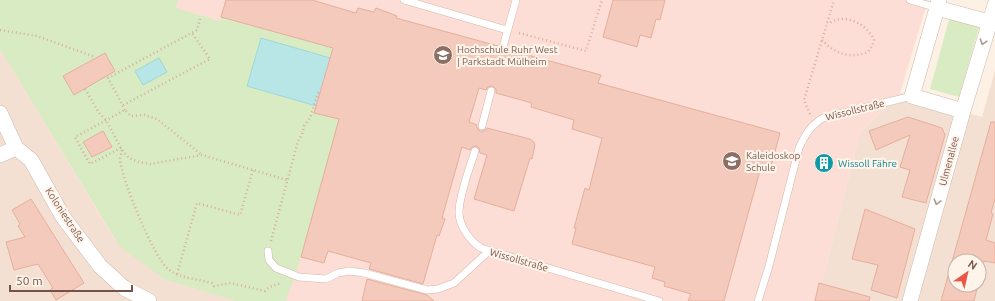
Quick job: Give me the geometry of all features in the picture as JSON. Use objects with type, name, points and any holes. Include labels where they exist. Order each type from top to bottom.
[{"type":"street","points":[[912,96],[938,4],[989,22]]},
{"type":"street","name":"Ulmenallee","points":[[910,301],[963,110],[995,5]]},
{"type":"street","name":"Wissollstraße","points":[[912,96],[963,110]]},
{"type":"street","name":"Koloniestraße","points":[[0,113],[16,148],[31,160],[64,217],[100,266],[124,288],[149,301]]},
{"type":"street","points":[[0,155],[16,148]]},
{"type":"lane","points":[[404,0],[507,30]]},
{"type":"lane","points":[[502,47],[516,0]]},
{"type":"lane","points":[[910,0],[938,4]]},
{"type":"lane","points":[[482,126],[491,92]]},
{"type":"lane","name":"Wissollstraße","points":[[758,301],[769,266],[799,148],[807,132],[814,124],[823,118],[912,96]]},
{"type":"lane","name":"Wissollstraße","points":[[475,151],[460,202],[459,213],[460,221],[469,237],[475,244],[489,251],[659,301]]},
{"type":"lane","points":[[268,251],[269,260],[276,268],[299,277],[326,279],[338,272],[350,271],[364,273],[427,290],[438,289],[454,283],[489,251]]},
{"type":"path","points":[[507,30],[586,51],[602,0]]},
{"type":"path","points":[[814,124],[804,100],[834,0]]},
{"type":"path","points":[[201,16],[197,30],[108,78],[122,105],[131,116],[144,115],[157,119],[202,155],[287,180]]},
{"type":"path","points":[[822,40],[843,55],[853,56],[868,52],[874,40],[863,26],[848,19],[842,18],[827,24]]},
{"type":"path","points":[[0,30],[37,36],[95,57]]},
{"type":"path","points":[[122,105],[210,59],[192,32]]},
{"type":"path","points":[[85,89],[129,158],[150,164],[202,155]]},
{"type":"path","points":[[268,251],[298,142],[302,135],[304,126],[310,118],[318,92],[320,93]]},
{"type":"path","points":[[122,149],[90,164],[75,137],[125,110]]},
{"type":"path","points":[[122,149],[120,158],[124,176],[144,226],[163,265],[169,270],[177,274],[208,282],[214,286],[231,283],[265,291],[284,282],[287,273]]},
{"type":"path","points":[[177,274],[198,203],[240,215],[253,170]]},
{"type":"shaded area","points":[[0,0],[928,0],[900,93],[860,133],[817,301],[236,301],[166,280],[116,242],[0,49]]},
{"type":"shaded area","points":[[0,49],[116,242],[166,280],[236,301],[0,301]]},
{"type":"shaded area","points":[[995,71],[995,301],[817,301],[860,133],[900,93],[982,117]]},
{"type":"green space","points":[[0,0],[178,0],[176,8],[220,21],[221,17],[357,55],[301,257],[286,301],[236,301],[166,280],[120,247],[0,49]]},
{"type":"green space","points":[[950,16],[980,24],[959,97],[930,89]]},
{"type":"water","points":[[261,38],[344,62],[330,110],[247,86]]},
{"type":"water","points":[[159,58],[167,72],[143,85],[135,71]]},
{"type":"building","points":[[226,0],[312,0],[356,13],[358,8],[374,12],[376,8],[397,16],[396,18],[498,46],[501,52],[505,52],[508,49],[516,51],[516,49],[531,53],[531,56],[601,75],[598,83],[780,133],[770,170],[761,167],[724,301],[688,301],[691,294],[664,286],[665,282],[652,278],[655,267],[572,244],[576,228],[574,228],[585,188],[589,190],[602,138],[572,129],[574,120],[531,107],[532,103],[496,93],[496,89],[492,86],[488,87],[486,90],[479,88],[469,122],[477,125],[477,128],[480,131],[484,131],[487,128],[530,139],[535,145],[532,159],[530,158],[514,211],[474,199],[487,155],[480,153],[479,148],[476,146],[472,147],[470,150],[462,147],[442,218],[445,219],[439,236],[437,235],[423,284],[369,269],[371,263],[328,251],[324,263],[301,257],[339,119],[314,113],[333,48],[221,17]]},
{"type":"building","points":[[613,0],[665,0],[660,20],[656,19],[651,38],[640,35],[637,47],[603,37]]},
{"type":"building","points":[[105,53],[115,71],[74,95],[63,76]]},
{"type":"building","points":[[908,117],[942,128],[945,135],[926,203],[902,197],[910,170],[900,167],[910,135],[876,150],[869,131]]},
{"type":"building","points":[[991,122],[995,122],[995,199],[991,213],[993,214],[986,240],[995,243],[995,263],[987,262],[987,253],[954,253]]},
{"type":"building","points":[[103,131],[112,147],[92,157],[83,142]]},
{"type":"building","points":[[31,199],[84,283],[56,300],[50,290],[53,288],[38,264],[14,270],[6,242],[25,237],[18,226],[20,224],[12,210]]},
{"type":"building","points":[[865,209],[915,229],[897,298],[871,290],[878,265],[852,259]]},
{"type":"building","points":[[367,279],[427,295],[434,301],[362,301]]},
{"type":"building","points":[[947,280],[947,293],[976,293],[974,301],[941,301]]},
{"type":"building","points":[[819,283],[870,297],[869,301],[815,301]]},
{"type":"place","name":"Hochschule Ruhr West | Parkstadt Mülheim","points":[[443,55]]},
{"type":"place","name":"Kaleidoskop Schule","points":[[732,161]]},
{"type":"place","name":"Wissoll Fähre","points":[[824,163]]}]
